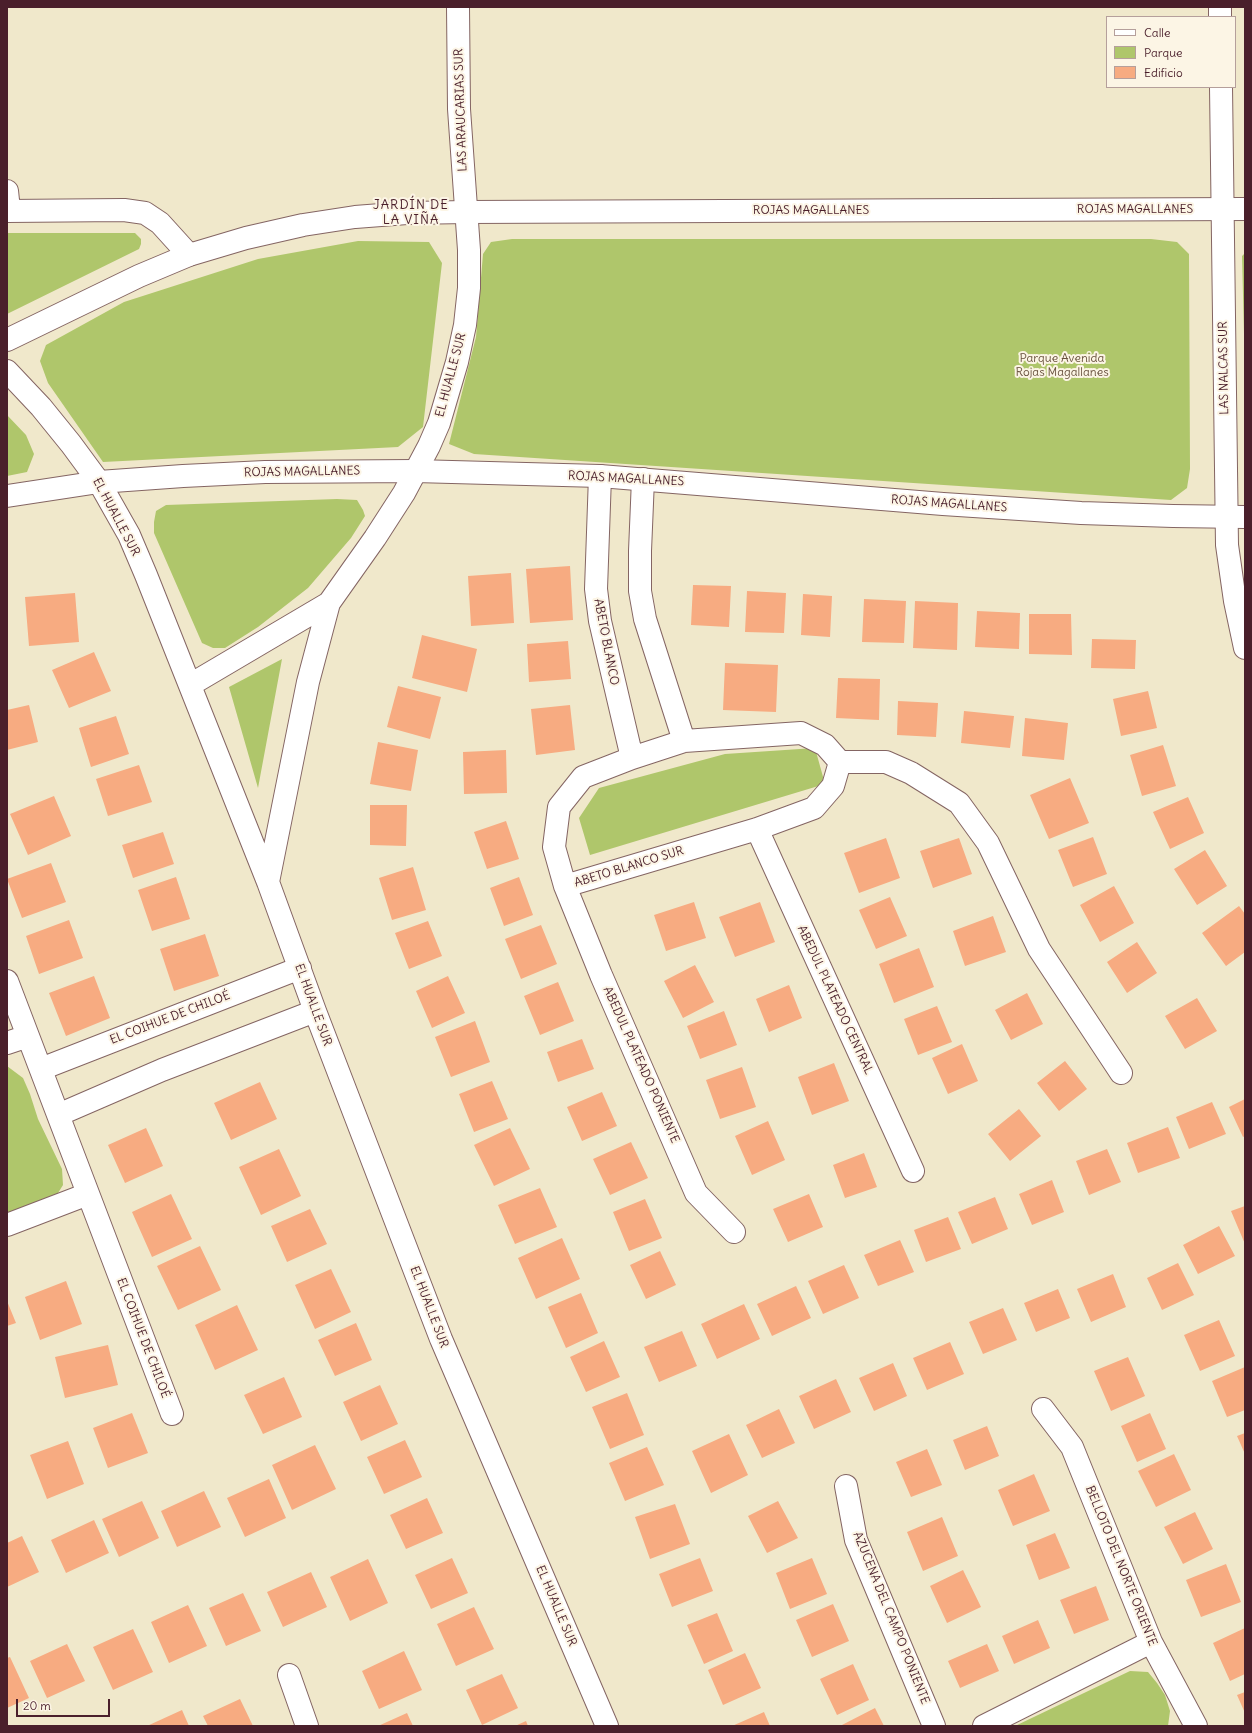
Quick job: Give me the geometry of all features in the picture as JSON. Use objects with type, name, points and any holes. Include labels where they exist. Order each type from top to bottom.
[{"type":"street","name":"LAS ARAUCARIAS SUR","points":[[458,7],[459,109],[467,212]]},
{"type":"street","name":"LAS NALCAS SUR","points":[[1220,88],[1222,210],[1235,517],[1228,561],[1245,648]]},
{"type":"street","points":[[8,204],[124,210],[145,213],[160,223],[189,255]]},
{"type":"street","name":"ROJAS MAGALLANES","points":[[7,340],[139,276],[189,255],[246,238],[303,225],[355,217],[407,213],[467,212],[1245,209]]},
{"type":"street","name":"EL HUALLE SUR","points":[[268,882],[308,682],[329,603],[375,538],[404,493],[429,446],[447,399],[465,326],[469,288],[467,212]]},
{"type":"street","name":"EL HUALLE SUR","points":[[7,371],[51,419],[99,482],[129,535],[268,882],[315,1011],[441,1339],[607,1726]]},
{"type":"street","name":"ROJAS MAGALLANES","points":[[7,496],[99,482],[265,472],[415,471],[600,476],[943,504],[1081,513],[1235,517]]},
{"type":"street","name":"ABETO BLANCO","points":[[600,476],[596,582],[598,605],[600,621],[632,758]]},
{"type":"street","points":[[643,479],[640,591],[645,619],[684,740]]},
{"type":"street","name":"EL HUALLE SUR","points":[[190,686],[329,603]]},
{"type":"street","name":"ABETO BLANCO SUR","points":[[801,733],[825,745],[840,762],[833,786],[814,808],[756,829],[565,886],[554,847],[559,807],[583,777],[684,740],[801,733]]},
{"type":"street","points":[[840,762],[886,762],[911,773],[958,803],[988,843],[1039,949],[1121,1073]]},
{"type":"street","name":"ABEDUL PLATEADO CENTRAL","points":[[756,829],[913,1171]]},
{"type":"street","name":"ABEDUL PLATEADO PONIENTE","points":[[565,886],[601,975],[696,1193],[734,1232]]},
{"type":"street","name":"EL COIHUE DE CHILOÉ","points":[[40,1068],[300,968]]},
{"type":"street","name":"EL COIHUE DE CHILOÉ","points":[[7,981],[172,1414]]},
{"type":"street","points":[[58,1115],[162,1070],[315,1011]]},
{"type":"street","points":[[7,1043],[28,1036]]},
{"type":"street","points":[[7,1225],[88,1194]]},
{"type":"street","name":"BELLOTO DEL NORTE ORIENTE","points":[[1043,1408],[1072,1447],[1151,1642],[1196,1726]]},
{"type":"street","name":"AZUCENA DEL CAMPO PONIENTE","points":[[846,1486],[856,1540],[934,1726]]},
{"type":"street","points":[[984,1726],[1151,1642]]},
{"type":"street","points":[[289,1675],[307,1726]]},
{"type":"green space","points":[[7,233],[135,233],[141,239],[141,244],[139,249],[7,314]]},
{"type":"green space","name":"Parque Avenida Rojas Magallanes","points":[[512,239],[1151,239],[1177,242],[1189,254],[1190,469],[1187,488],[1171,500],[474,454],[449,444],[476,337],[483,254],[491,242]]},
{"type":"green space","points":[[358,241],[429,242],[442,263],[423,427],[398,447],[103,462],[48,383],[40,361],[46,345],[124,302],[258,259]]},
{"type":"green space","points":[[1245,253],[1245,373],[1242,256]]},
{"type":"green space","points":[[7,415],[26,435],[34,454],[27,472],[7,476]]},
{"type":"green space","points":[[337,499],[357,500],[365,516],[351,538],[308,588],[258,627],[225,648],[213,648],[202,643],[154,533],[156,511],[166,505]]},
{"type":"green space","points":[[282,659],[258,788],[229,687]]},
{"type":"green space","points":[[815,748],[825,784],[590,855],[579,818],[599,788],[725,754]]},
{"type":"green space","points":[[7,1066],[23,1078],[38,1119],[62,1169],[63,1185],[53,1201],[7,1218]]},
{"type":"green space","points":[[1130,1671],[1148,1672],[1157,1683],[1165,1695],[1170,1711],[1168,1726],[1015,1726]]},
{"type":"building","points":[[570,566],[573,620],[530,623],[526,569]]},
{"type":"building","points":[[511,573],[514,623],[471,626],[468,576]]},
{"type":"building","points":[[693,585],[731,586],[729,627],[691,625]]},
{"type":"building","points":[[747,591],[786,593],[784,633],[745,632]]},
{"type":"building","points":[[75,593],[79,642],[29,646],[25,597]]},
{"type":"building","points":[[803,594],[832,596],[830,637],[801,635]]},
{"type":"building","points":[[864,599],[906,601],[904,643],[862,642]]},
{"type":"building","points":[[915,601],[958,603],[957,650],[913,648]]},
{"type":"building","points":[[977,611],[1020,613],[1019,649],[975,647]]},
{"type":"building","points":[[1029,614],[1071,614],[1072,655],[1029,654]]},
{"type":"building","points":[[422,635],[477,649],[467,692],[412,678]]},
{"type":"building","points":[[1092,639],[1136,640],[1135,669],[1091,668]]},
{"type":"building","points":[[568,641],[571,679],[529,682],[527,644]]},
{"type":"building","points":[[94,652],[111,691],[69,708],[52,670]]},
{"type":"building","points":[[725,663],[778,665],[776,712],[723,710]]},
{"type":"building","points":[[838,678],[880,679],[879,720],[836,718]]},
{"type":"building","points":[[398,686],[441,697],[430,739],[387,727]]},
{"type":"building","points":[[1148,691],[1157,728],[1121,736],[1113,699]]},
{"type":"building","points":[[898,701],[938,703],[936,737],[897,735]]},
{"type":"building","points":[[29,705],[38,742],[7,750],[7,710]]},
{"type":"building","points":[[570,705],[575,750],[536,755],[531,709]]},
{"type":"building","points":[[964,711],[1014,716],[1010,748],[961,743]]},
{"type":"building","points":[[116,716],[129,754],[91,767],[79,728]]},
{"type":"building","points":[[1025,718],[1068,723],[1064,760],[1022,756]]},
{"type":"building","points":[[378,742],[418,750],[411,791],[370,784]]},
{"type":"building","points":[[1163,745],[1176,786],[1142,796],[1130,755]]},
{"type":"building","points":[[506,750],[507,793],[464,794],[463,752]]},
{"type":"building","points":[[139,765],[152,802],[108,816],[96,779]]},
{"type":"building","points":[[1070,778],[1089,823],[1049,839],[1030,795]]},
{"type":"building","points":[[54,796],[71,836],[28,855],[10,814]]},
{"type":"building","points":[[1188,797],[1204,833],[1170,849],[1153,812]]},
{"type":"building","points":[[370,805],[407,805],[406,846],[370,845]]},
{"type":"building","points":[[506,821],[519,859],[487,869],[474,832]]},
{"type":"building","points":[[163,832],[174,864],[133,878],[122,845]]},
{"type":"building","points":[[1093,837],[1107,874],[1073,887],[1058,850]]},
{"type":"building","points":[[886,838],[900,878],[859,893],[844,853]]},
{"type":"building","points":[[959,838],[972,874],[933,888],[920,851]]},
{"type":"building","points":[[1205,850],[1227,886],[1197,905],[1174,869]]},
{"type":"building","points":[[51,863],[66,902],[22,918],[7,879]]},
{"type":"building","points":[[413,867],[426,910],[392,920],[379,878]]},
{"type":"building","points":[[176,877],[190,919],[152,931],[138,890]]},
{"type":"building","points":[[519,877],[533,915],[504,926],[490,888]]},
{"type":"building","points":[[1114,886],[1134,923],[1100,942],[1080,905]]},
{"type":"building","points":[[890,897],[907,936],[876,949],[859,910]]},
{"type":"building","points":[[694,902],[706,938],[666,951],[654,915]]},
{"type":"building","points":[[760,902],[775,942],[735,957],[719,917]]},
{"type":"building","points":[[1239,906],[1245,914],[1245,952],[1226,966],[1202,933]]},
{"type":"building","points":[[993,916],[1006,952],[965,966],[953,931]]},
{"type":"building","points":[[69,920],[83,958],[39,974],[26,936]]},
{"type":"building","points":[[428,921],[442,956],[409,969],[395,933]]},
{"type":"building","points":[[541,925],[557,964],[521,979],[505,939]]},
{"type":"building","points":[[205,934],[219,976],[174,991],[160,949]]},
{"type":"building","points":[[1137,942],[1157,973],[1127,993],[1107,962]]},
{"type":"building","points":[[919,948],[934,987],[894,1003],[879,964]]},
{"type":"building","points":[[695,965],[714,1002],[683,1018],[664,981]]},
{"type":"building","points":[[94,976],[110,1018],[66,1036],[49,993]]},
{"type":"building","points":[[448,976],[465,1013],[432,1028],[416,991]]},
{"type":"building","points":[[558,982],[574,1021],[540,1035],[524,996]]},
{"type":"building","points":[[789,985],[802,1018],[769,1032],[756,999]]},
{"type":"building","points":[[1027,993],[1043,1024],[1011,1040],[995,1010]]},
{"type":"building","points":[[1197,998],[1217,1031],[1185,1049],[1165,1016]]},
{"type":"building","points":[[937,1006],[952,1042],[918,1055],[904,1019]]},
{"type":"building","points":[[724,1011],[737,1045],[700,1059],[687,1026]]},
{"type":"building","points":[[475,1021],[490,1062],[451,1077],[435,1037]]},
{"type":"building","points":[[582,1039],[594,1069],[558,1082],[547,1052]]},
{"type":"building","points":[[962,1044],[978,1081],[948,1094],[932,1058]]},
{"type":"building","points":[[1065,1061],[1087,1089],[1059,1111],[1037,1083]]},
{"type":"building","points":[[834,1063],[849,1101],[812,1115],[798,1077]]},
{"type":"building","points":[[742,1067],[756,1107],[720,1119],[706,1080]]},
{"type":"building","points":[[492,1081],[508,1119],[474,1132],[459,1094]]},
{"type":"building","points":[[260,1082],[277,1119],[231,1140],[214,1103]]},
{"type":"building","points":[[602,1092],[617,1126],[582,1141],[567,1107]]},
{"type":"building","points":[[1245,1099],[1245,1136],[1243,1137],[1229,1107]]},
{"type":"building","points":[[1212,1102],[1226,1134],[1189,1149],[1176,1117]]},
{"type":"building","points":[[1019,1109],[1041,1136],[1010,1161],[988,1134]]},
{"type":"building","points":[[768,1121],[785,1160],[752,1175],[735,1136]]},
{"type":"building","points":[[1168,1127],[1180,1158],[1138,1173],[1127,1143]]},
{"type":"building","points":[[146,1128],[163,1166],[125,1183],[108,1145]]},
{"type":"building","points":[[510,1128],[530,1169],[494,1186],[474,1145]]},
{"type":"building","points":[[631,1142],[648,1178],[610,1195],[593,1159]]},
{"type":"building","points":[[279,1149],[301,1196],[261,1215],[239,1167]]},
{"type":"building","points":[[1107,1149],[1121,1182],[1089,1195],[1076,1161]]},
{"type":"building","points":[[864,1153],[877,1187],[845,1198],[833,1165]]},
{"type":"building","points":[[1052,1180],[1064,1212],[1032,1225],[1019,1194]]},
{"type":"building","points":[[540,1188],[557,1227],[515,1244],[498,1205]]},
{"type":"building","points":[[171,1194],[192,1239],[152,1257],[132,1212]]},
{"type":"building","points":[[809,1194],[823,1227],[788,1242],[773,1209]]},
{"type":"building","points":[[995,1197],[1008,1229],[972,1244],[958,1212]]},
{"type":"building","points":[[645,1199],[662,1238],[629,1251],[613,1212]]},
{"type":"building","points":[[1245,1206],[1245,1244],[1231,1211]]},
{"type":"building","points":[[310,1209],[327,1244],[287,1262],[271,1226]]},
{"type":"building","points":[[948,1217],[961,1249],[926,1262],[914,1230]]},
{"type":"building","points":[[1219,1226],[1235,1256],[1198,1274],[1183,1245]]},
{"type":"building","points":[[562,1238],[580,1279],[536,1299],[518,1258]]},
{"type":"building","points":[[900,1240],[914,1272],[878,1286],[864,1255]]},
{"type":"building","points":[[200,1246],[221,1290],[178,1310],[157,1266]]},
{"type":"building","points":[[660,1251],[676,1285],[646,1299],[630,1265]]},
{"type":"building","points":[[1178,1263],[1194,1295],[1162,1310],[1147,1278]]},
{"type":"building","points":[[844,1265],[859,1298],[823,1314],[808,1281]]},
{"type":"building","points":[[331,1269],[351,1312],[315,1329],[295,1285]]},
{"type":"building","points":[[1113,1274],[1126,1307],[1091,1322],[1077,1289]]},
{"type":"building","points":[[66,1281],[82,1324],[40,1340],[25,1297]]},
{"type":"building","points":[[796,1286],[811,1318],[772,1336],[757,1304]]},
{"type":"building","points":[[1058,1289],[1070,1318],[1036,1332],[1024,1303]]},
{"type":"building","points":[[581,1293],[598,1333],[566,1348],[548,1307]]},
{"type":"building","points":[[7,1301],[16,1323],[7,1326]]},
{"type":"building","points":[[744,1304],[760,1339],[717,1359],[701,1324]]},
{"type":"building","points":[[237,1305],[258,1350],[215,1370],[195,1325]]},
{"type":"building","points":[[1003,1308],[1017,1340],[983,1354],[969,1322]]},
{"type":"building","points":[[1219,1320],[1235,1356],[1200,1371],[1184,1335]]},
{"type":"building","points":[[356,1323],[372,1360],[335,1376],[318,1340]]},
{"type":"building","points":[[682,1331],[697,1366],[659,1382],[644,1347]]},
{"type":"building","points":[[604,1341],[620,1377],[586,1392],[570,1357]]},
{"type":"building","points":[[950,1342],[964,1374],[927,1390],[913,1358]]},
{"type":"building","points":[[108,1345],[118,1385],[65,1398],[55,1357]]},
{"type":"building","points":[[1128,1357],[1145,1396],[1111,1411],[1094,1371]]},
{"type":"building","points":[[893,1363],[907,1396],[874,1411],[859,1378]]},
{"type":"building","points":[[1245,1367],[1245,1410],[1227,1417],[1212,1381]]},
{"type":"building","points":[[284,1377],[302,1417],[263,1434],[244,1395]]},
{"type":"building","points":[[836,1379],[851,1412],[814,1429],[799,1396]]},
{"type":"building","points":[[380,1385],[398,1424],[361,1441],[343,1402]]},
{"type":"building","points":[[627,1393],[644,1435],[610,1449],[592,1407]]},
{"type":"building","points":[[779,1409],[795,1443],[762,1458],[746,1425]]},
{"type":"building","points":[[132,1413],[148,1453],[108,1468],[93,1428]]},
{"type":"building","points":[[1150,1413],[1166,1449],[1137,1462],[1121,1426]]},
{"type":"building","points":[[987,1426],[999,1456],[965,1470],[953,1440]]},
{"type":"building","points":[[1245,1433],[1245,1454],[1237,1436]]},
{"type":"building","points":[[729,1434],[748,1475],[711,1493],[692,1451]]},
{"type":"building","points":[[405,1440],[422,1477],[384,1494],[367,1457]]},
{"type":"building","points":[[68,1441],[84,1484],[47,1499],[30,1455]]},
{"type":"building","points":[[315,1445],[336,1489],[292,1510],[272,1465]]},
{"type":"building","points":[[647,1447],[664,1485],[625,1501],[609,1463]]},
{"type":"building","points":[[927,1449],[942,1485],[911,1497],[896,1462]]},
{"type":"building","points":[[1174,1454],[1191,1490],[1156,1507],[1138,1471]]},
{"type":"building","points":[[1034,1474],[1050,1511],[1013,1526],[998,1490]]},
{"type":"building","points":[[269,1479],[286,1518],[245,1537],[227,1498]]},
{"type":"building","points":[[204,1491],[221,1527],[177,1547],[161,1511]]},
{"type":"building","points":[[427,1498],[443,1533],[406,1549],[390,1515]]},
{"type":"building","points":[[142,1501],[159,1538],[119,1557],[102,1519]]},
{"type":"building","points":[[778,1501],[798,1538],[767,1553],[748,1516]]},
{"type":"building","points":[[675,1504],[690,1544],[650,1559],[635,1517]]},
{"type":"building","points":[[1195,1512],[1213,1549],[1183,1564],[1164,1527]]},
{"type":"building","points":[[942,1517],[958,1556],[923,1571],[907,1532]]},
{"type":"building","points":[[94,1520],[109,1553],[66,1573],[51,1540]]},
{"type":"building","points":[[1055,1533],[1070,1568],[1039,1580],[1026,1545]]},
{"type":"building","points":[[22,1536],[39,1572],[7,1587],[7,1543]]},
{"type":"building","points":[[452,1558],[468,1593],[431,1609],[415,1575]]},
{"type":"building","points":[[700,1558],[713,1591],[672,1607],[659,1574]]},
{"type":"building","points":[[812,1558],[827,1594],[790,1609],[776,1573]]},
{"type":"building","points":[[368,1559],[388,1603],[350,1621],[330,1577]]},
{"type":"building","points":[[1226,1564],[1241,1602],[1201,1617],[1186,1580]]},
{"type":"building","points":[[963,1570],[981,1607],[947,1623],[930,1586]]},
{"type":"building","points":[[311,1572],[327,1607],[283,1627],[267,1592]]},
{"type":"building","points":[[1096,1586],[1109,1620],[1074,1634],[1060,1600]]},
{"type":"building","points":[[243,1593],[261,1631],[226,1646],[209,1608]]},
{"type":"building","points":[[833,1604],[849,1641],[812,1657],[796,1620]]},
{"type":"building","points":[[188,1605],[207,1646],[169,1663],[151,1622]]},
{"type":"building","points":[[474,1607],[494,1649],[456,1666],[437,1624]]},
{"type":"building","points":[[717,1613],[733,1651],[704,1664],[687,1625]]},
{"type":"building","points":[[1038,1620],[1050,1648],[1014,1664],[1002,1636]]},
{"type":"building","points":[[1245,1628],[1245,1674],[1230,1681],[1213,1643]]},
{"type":"building","points":[[133,1629],[153,1672],[113,1690],[93,1647]]},
{"type":"building","points":[[67,1644],[85,1681],[47,1698],[30,1661]]},
{"type":"building","points":[[987,1644],[999,1671],[960,1688],[948,1661]]},
{"type":"building","points":[[404,1651],[422,1690],[379,1709],[362,1671]]},
{"type":"building","points":[[745,1653],[761,1688],[723,1705],[708,1670]]},
{"type":"building","points":[[10,1657],[29,1698],[7,1708],[7,1658]]},
{"type":"building","points":[[853,1664],[869,1700],[837,1715],[820,1679]]},
{"type":"building","points":[[502,1674],[518,1708],[482,1725],[466,1690]]},
{"type":"building","points":[[1245,1692],[1245,1713],[1237,1695]]},
{"type":"building","points":[[240,1699],[253,1726],[208,1726],[203,1716]]},
{"type":"building","points":[[875,1708],[884,1726],[840,1726]]},
{"type":"building","points":[[182,1710],[189,1726],[147,1726]]},
{"type":"building","points":[[764,1712],[770,1726],[732,1726]]},
{"type":"building","points":[[407,1713],[413,1726],[378,1726]]},
{"type":"building","points":[[526,1721],[528,1726],[515,1726]]},
{"type":"district","name":"JARDÍN DE LA VIÑA","points":[[411,212]]}]
